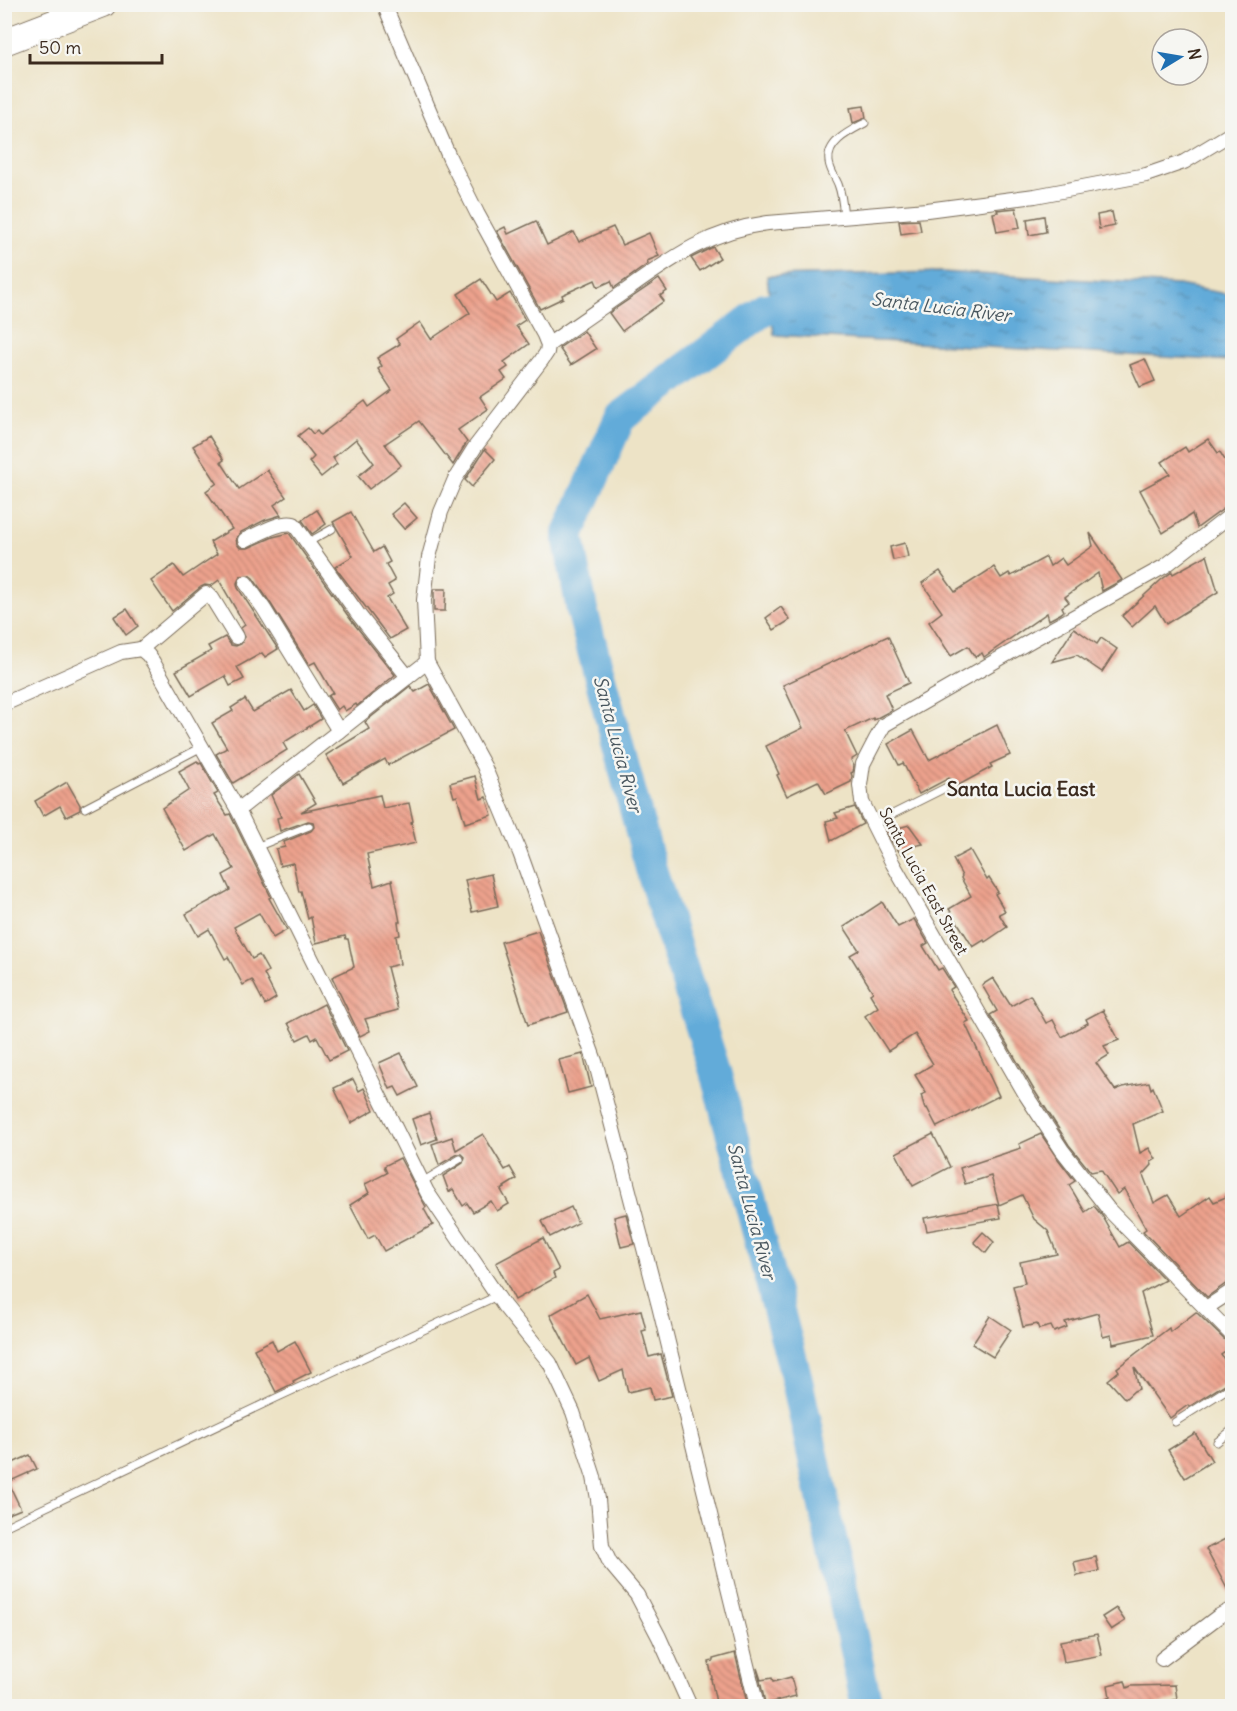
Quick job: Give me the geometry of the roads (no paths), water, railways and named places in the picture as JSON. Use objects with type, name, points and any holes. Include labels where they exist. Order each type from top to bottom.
[{"type":"highway","points":[[4,42],[103,4]]},
{"type":"street","points":[[384,4],[450,159],[548,345],[547,352],[541,361],[475,447],[454,479],[445,501],[436,525],[429,557],[424,600],[427,662],[488,777],[520,853],[596,1064],[659,1306],[757,1707]]},
{"type":"street","points":[[548,345],[694,245],[730,231],[752,225],[927,210],[1035,196],[1146,175],[1184,162],[1233,133]]},
{"type":"street","name":"Santa Lucia East Street","points":[[1233,514],[1165,566],[884,725],[863,764],[860,785],[862,802],[898,874],[1026,1095],[1062,1150],[1109,1210],[1233,1335]]},
{"type":"street","points":[[245,540],[277,526],[294,524],[358,614],[408,677]]},
{"type":"street","points":[[246,583],[339,731]]},
{"type":"street","points":[[4,704],[121,652],[141,649],[206,594],[212,598],[236,637]]},
{"type":"street","points":[[141,649],[153,662],[238,810],[422,1182],[497,1296],[550,1363],[573,1412],[594,1477],[602,1546],[610,1563],[637,1595],[659,1637],[690,1707]]},
{"type":"street","points":[[238,810],[427,662]]},
{"type":"street","points":[[1206,1308],[1233,1291]]},
{"type":"street","points":[[1162,1659],[1219,1616],[1233,1609]]},
{"type":"lane","points":[[844,217],[838,184],[828,162],[833,145],[838,139],[865,123]]},
{"type":"lane","points":[[308,543],[332,529]]},
{"type":"lane","points":[[85,808],[202,747]]},
{"type":"lane","points":[[873,824],[951,784]]},
{"type":"lane","points":[[256,848],[309,826]]},
{"type":"lane","points":[[422,1182],[460,1159]]},
{"type":"lane","points":[[4,1527],[497,1296]]},
{"type":"lane","points":[[1175,1422],[1233,1386]]},
{"type":"lane","points":[[1216,1442],[1233,1430]]},
{"type":"water","points":[[941,272],[1179,285],[1232,295],[1232,361],[774,335],[767,276]]},
{"type":"waterway","name":"Santa Lucia River","points":[[813,301],[765,309],[620,418],[568,535],[582,610],[651,869],[715,1071],[796,1376],[867,1706]]},
{"type":"district","name":"Santa Lucia East","points":[[1021,788]]}]
